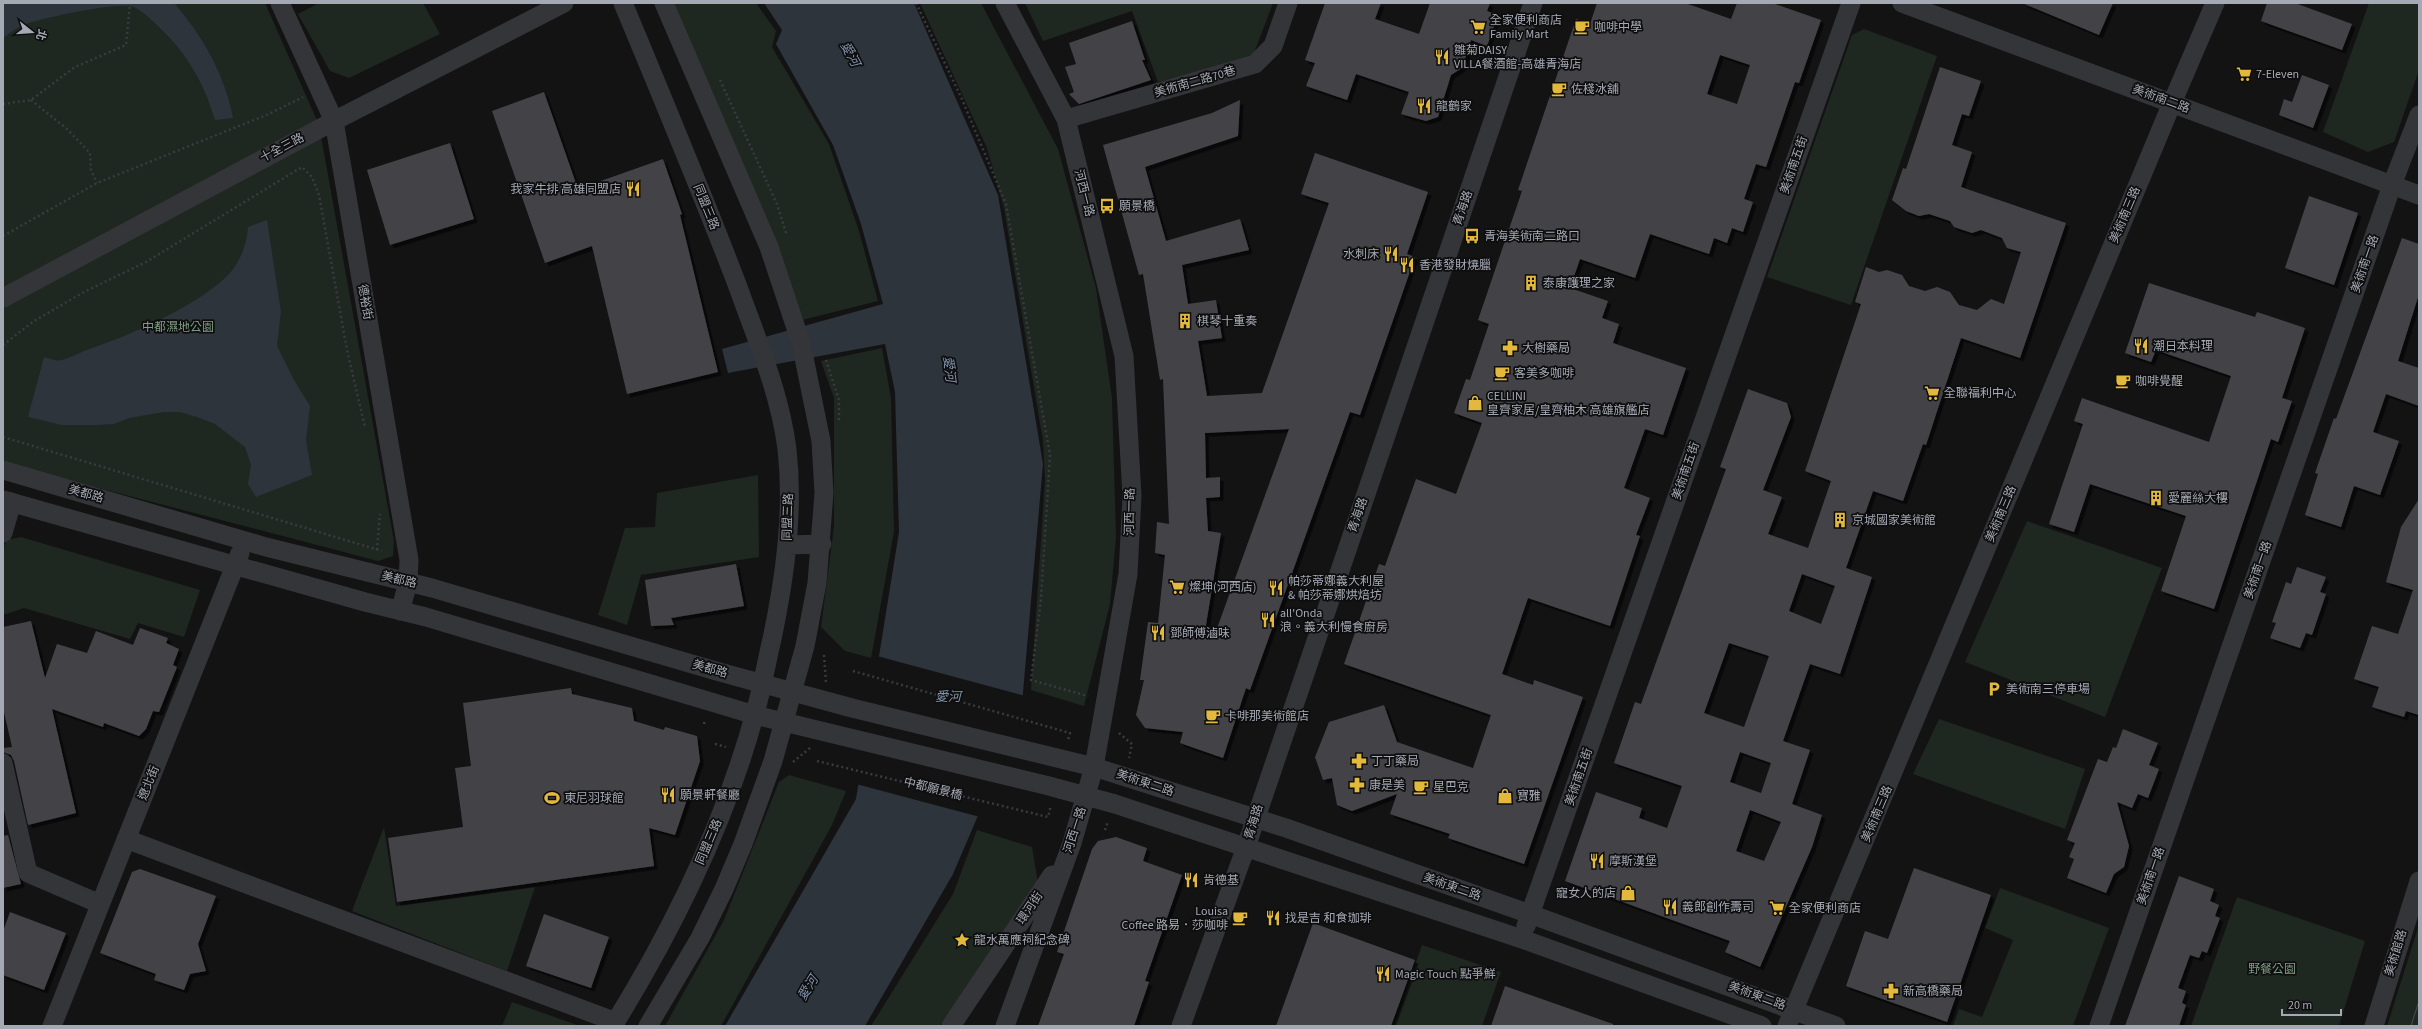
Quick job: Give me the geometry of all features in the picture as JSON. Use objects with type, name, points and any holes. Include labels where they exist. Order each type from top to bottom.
[{"type":"street","name":"德裕街","points":[[280,3],[334,121],[409,560],[408,583],[400,611]]},
{"type":"street","name":"十全三路","points":[[3,298],[334,121],[564,3]]},
{"type":"street","name":"同盟三路","points":[[614,1024],[654,958],[688,890],[723,810],[755,715],[776,619],[787,545],[789,496],[787,457],[778,402],[729,263],[623,3]]},
{"type":"street","points":[[648,1026],[700,938],[744,844],[785,722],[805,646],[822,544],[824,493],[822,441],[801,343],[769,247],[664,3]]},
{"type":"street","name":"河西一路","points":[[1005,3],[1066,119],[1124,356],[1132,496],[1128,574],[1094,767],[1069,851],[1005,1026]]},
{"type":"street","name":"美術南二路70巷","points":[[1066,119],[1255,64],[1273,46],[1288,3]]},
{"type":"street","name":"青海路","points":[[1181,1026],[1246,848],[1533,3]]},
{"type":"street","name":"美術南五街","points":[[1522,939],[1851,3]]},
{"type":"street","name":"美術南二路","points":[[1902,3],[2419,195]]},
{"type":"street","name":"美術南三路","points":[[1791,1018],[2215,3]]},
{"type":"street","name":"美術南一路","points":[[2099,1026],[2392,185],[2419,115]]},
{"type":"street","name":"美都路","points":[[3,470],[244,540],[408,583],[762,684],[794,691]]},
{"type":"street","points":[[3,533],[7,501],[426,617],[755,715],[1086,795],[1522,939],[1762,1026]]},
{"type":"street","name":"遼北街","points":[[52,1026],[236,565],[244,540]]},
{"type":"street","points":[[787,545],[822,544]]},
{"type":"street","name":"美術東二路","points":[[794,691],[852,708],[1094,767],[1255,818],[1530,914],[1791,1018],[1836,1026]]},
{"type":"street","points":[[3,763],[28,873],[100,904]]},
{"type":"street","points":[[126,839],[614,1024]]},
{"type":"street","name":"環河街","points":[[951,1026],[1069,851]]},
{"type":"street","name":"美術館路","points":[[2374,1026],[2419,881]]},
{"type":"path","points":[[3,104],[31,100],[75,67],[126,46],[130,3]]},
{"type":"path","points":[[916,3],[961,97],[1006,204],[1050,454],[1041,599],[1032,680],[1091,697]]},
{"type":"path","points":[[3,236],[97,183],[269,114],[308,94]]},
{"type":"path","points":[[31,100],[67,129],[90,153],[91,170],[97,183]]},
{"type":"path","points":[[3,345],[40,317],[84,292],[146,262],[302,167],[312,177],[319,195],[347,350],[367,435]]},
{"type":"path","points":[[3,437],[382,551]]},
{"type":"path","points":[[377,550],[379,508]]},
{"type":"path","points":[[853,671],[1070,733]]},
{"type":"path","name":"中都願景橋","points":[[817,761],[1048,817]]},
{"type":"green space","name":"中都濕地公園","points":[[3,3],[265,3],[319,125],[394,541],[393,556],[378,561],[3,463]]},
{"type":"green space","points":[[319,3],[423,3],[440,34],[349,78],[330,71],[298,14]]},
{"type":"green space","points":[[670,3],[756,3],[776,31],[772,47],[829,144],[859,231],[878,301],[798,321]]},
{"type":"green space","points":[[920,3],[981,3],[1058,149],[1096,288],[1112,398],[1116,537],[1110,604],[1084,706],[1031,690],[1045,480],[1043,441],[1004,208],[987,148]]},
{"type":"green space","points":[[1025,3],[1273,3],[1254,53],[1239,62],[1158,82],[1132,11],[1043,41]]},
{"type":"green space","points":[[2369,3],[2419,3],[2419,70],[2394,142],[2368,152],[2323,132]]},
{"type":"green space","points":[[1864,29],[1937,56],[1851,305],[1767,277],[1852,35]]},
{"type":"green space","points":[[882,348],[891,398],[894,532],[871,658],[845,651],[821,627],[834,526],[834,398],[821,361]]},
{"type":"green space","points":[[758,475],[759,557],[641,575],[627,625],[598,615],[625,528],[655,527],[657,493]]},
{"type":"green space","points":[[2027,521],[2162,568],[2105,717],[1965,662]]},
{"type":"green space","points":[[21,537],[200,590],[184,637],[138,623],[130,639],[24,608],[3,615],[3,550],[6,540]]},
{"type":"green space","points":[[1939,719],[2085,769],[2065,829],[1913,774]]},
{"type":"green space","points":[[789,775],[846,791],[832,825],[721,1026],[665,1026],[724,920],[779,782]]},
{"type":"green space","points":[[384,827],[396,906],[535,887],[507,971],[352,911]]},
{"type":"green space","points":[[977,830],[1032,847],[1038,883],[940,1026],[871,1026],[953,894]]},
{"type":"green space","points":[[2000,888],[2109,928],[2073,1026],[1953,1026],[1959,1009],[1982,1017],[2013,940],[1985,928]]},
{"type":"green space","name":"野餐公園","points":[[2237,897],[2365,941],[2339,1026],[2191,1026]]},
{"type":"green space","points":[[2419,925],[2419,1026],[2387,1026]]},
{"type":"green space","points":[[1422,945],[1501,972],[1482,1026],[1394,1026]]},
{"type":"green space","points":[[512,1002],[580,1026],[502,1026]]},
{"type":"water","points":[[3,3],[174,3],[194,29],[211,57],[224,87],[233,118],[215,120],[206,94],[187,59],[157,25],[145,14],[134,7],[113,6],[43,19],[21,26],[3,38]]},
{"type":"water","name":"愛河","points":[[764,3],[914,3],[998,195],[1043,464],[1021,715],[953,874],[865,1026],[725,1026],[856,799],[899,532],[895,392],[885,344],[728,373],[722,349],[883,304],[861,224],[833,145],[776,44],[782,30]]},
{"type":"water","points":[[267,220],[281,312],[277,346],[294,380],[310,406],[306,440],[312,475],[256,497],[248,484],[251,465],[245,447],[215,424],[180,412],[164,412],[129,418],[114,424],[96,425],[62,425],[28,417],[44,357],[58,361],[62,360],[120,338],[177,311],[195,300],[230,273],[244,248],[248,227]]},
{"type":"pier","points":[[877,656],[1025,696],[1023,716],[980,817],[856,784]]},
{"type":"building","points":[[1325,3],[1381,3],[1375,19],[1419,34],[1430,3],[1490,3],[1487,11],[1498,15],[1487,46],[1471,40],[1462,68],[1451,75],[1438,117],[1426,121],[1401,114],[1409,92],[1356,74],[1347,100],[1306,86],[1315,63],[1305,60]]},
{"type":"building","points":[[1597,3],[1685,3],[1731,19],[1737,3],[1772,3],[1821,20],[1799,83],[1795,82],[1766,167],[1756,164],[1744,199],[1753,202],[1743,232],[1732,228],[1727,243],[1714,238],[1709,254],[1650,234],[1635,278],[1580,259],[1570,288],[1608,301],[1602,318],[1619,324],[1613,343],[1686,368],[1663,435],[1645,429],[1624,488],[1650,498],[1636,535],[1640,536],[1610,626],[1528,598],[1502,674],[1533,685],[1534,680],[1583,697],[1524,864],[1448,838],[1450,834],[1390,814],[1397,794],[1352,811],[1337,805],[1332,778],[1323,780],[1315,757],[1329,722],[1384,705],[1397,742],[1473,768],[1491,715],[1344,664],[1379,564],[1385,566],[1416,479],[1456,494],[1482,423],[1454,413],[1466,379],[1470,380],[1489,324],[1478,320],[1522,191],[1518,190],[1576,19],[1590,24]],"holes":[[[1720,55],[1750,65],[1737,104],[1707,94]]]},
{"type":"building","points":[[2022,3],[2113,3],[2099,35]]},
{"type":"building","points":[[2267,3],[2295,3],[2352,24],[2342,50],[2261,21]]},
{"type":"building","points":[[1132,21],[1145,60],[1142,60],[1151,80],[1079,104],[1069,94],[1074,92],[1065,67],[1076,64],[1069,43]]},
{"type":"building","points":[[1940,67],[1981,81],[1969,116],[1962,114],[1952,145],[1972,152],[1961,187],[2066,223],[2020,358],[1961,338],[1926,445],[1923,444],[1903,501],[1873,491],[1846,568],[1872,577],[1840,674],[1810,664],[1783,741],[1810,750],[1792,804],[1822,815],[1812,847],[1760,967],[1725,952],[1730,941],[1565,881],[1596,792],[1642,808],[1639,818],[1667,828],[1682,786],[1614,763],[1635,702],[1641,704],[1726,469],[1720,467],[1748,389],[1787,403],[1791,417],[1763,490],[1782,497],[1768,534],[1808,548],[1831,481],[1805,471],[1861,304],[1855,302],[1866,267],[1879,272],[1887,270],[1902,275],[1909,286],[1925,291],[1937,287],[1950,292],[1959,305],[1977,310],[1991,299],[2004,304],[2021,252],[2007,248],[2002,238],[1981,230],[1972,233],[1954,227],[1950,221],[1929,214],[1919,216],[1906,211],[1892,200],[1903,168],[1906,169]],"holes":[[[1802,574],[1835,586],[1821,624],[1789,611]],[[1729,643],[1769,656],[1744,727],[1704,713]],[[1740,752],[1771,763],[1761,793],[1730,782]],[[1750,810],[1781,822],[1764,861],[1736,851]]]},
{"type":"building","points":[[2302,75],[2329,85],[2313,128],[2279,115],[2284,99],[2292,102]]},
{"type":"building","points":[[544,92],[578,189],[663,159],[682,214],[680,215],[718,372],[627,394],[592,246],[545,263],[492,111]]},
{"type":"building","points":[[1240,100],[1238,136],[1145,167],[1166,241],[1240,219],[1249,250],[1182,265],[1188,304],[1216,300],[1222,338],[1198,341],[1207,396],[1262,393],[1329,203],[1301,194],[1315,153],[1428,192],[1407,254],[1415,257],[1360,415],[1350,412],[1250,690],[1246,688],[1223,758],[1180,743],[1183,732],[1145,728],[1136,715],[1144,680],[1140,680],[1148,622],[1158,623],[1165,555],[1155,553],[1157,522],[1169,524],[1163,379],[1160,380],[1143,274],[1139,275],[1103,145],[1212,113]],"holes":[[[1289,429],[1215,634],[1205,631],[1221,533],[1208,531],[1206,498],[1220,497],[1220,477],[1206,478],[1205,433]]]},
{"type":"building","points":[[450,143],[474,219],[390,245],[367,170]]},
{"type":"building","points":[[2309,196],[2358,213],[2334,285],[2285,268]]},
{"type":"building","points":[[2402,238],[2419,244],[2419,294],[2398,361],[2419,368],[2419,406],[2386,394],[2373,432],[2399,441],[2380,495],[2354,486],[2341,527],[2305,515],[2318,474],[2315,473],[2334,418],[2336,419]]},
{"type":"building","points":[[2149,283],[2255,317],[2257,312],[2305,328],[2282,398],[2292,401],[2278,442],[2271,439],[2214,609],[2161,591],[2186,516],[2090,484],[2074,532],[2049,524],[2083,424],[2074,421],[2082,398],[2209,442],[2231,376],[2156,350],[2151,362],[2125,353]]},
{"type":"building","points":[[2419,499],[2419,715],[2406,711],[2404,717],[2372,707],[2379,687],[2354,679],[2372,626],[2398,634],[2413,590],[2386,582],[2401,527]]},
{"type":"building","points":[[736,564],[744,606],[671,618],[674,625],[651,626],[645,580]]},
{"type":"building","points":[[2297,567],[2326,577],[2320,592],[2326,594],[2312,635],[2306,633],[2300,648],[2270,638],[2276,623],[2272,622],[2286,582],[2291,584]]},
{"type":"building","points":[[31,621],[45,678],[57,644],[87,653],[96,631],[133,645],[140,628],[168,638],[166,643],[179,649],[173,665],[177,667],[159,712],[153,711],[146,729],[139,736],[104,723],[103,727],[52,709],[76,813],[28,825],[14,761],[11,755],[3,752],[3,748],[12,747],[3,708],[3,627]]},
{"type":"building","name":"東尼羽球館","points":[[571,688],[572,694],[632,708],[634,721],[664,730],[665,727],[697,736],[700,761],[675,835],[649,828],[654,866],[397,902],[388,838],[463,827],[455,768],[471,766],[463,703]]},
{"type":"building","points":[[2123,729],[2158,743],[2149,765],[2159,769],[2148,798],[2138,794],[2132,808],[2117,802],[2129,846],[2124,867],[2114,874],[2106,893],[2067,878],[2074,859],[2069,857],[2075,843],[2067,840],[2098,759],[2107,762],[2113,747],[2116,748]]},
{"type":"building","points":[[8,835],[21,884],[3,888],[3,836]]},
{"type":"building","points":[[1116,837],[1147,848],[1143,861],[1182,875],[1145,981],[1149,982],[1134,1026],[1038,1026],[1064,954],[1057,952],[1092,849],[1098,841]]},
{"type":"building","points":[[1914,868],[1991,895],[1947,1022],[1846,986],[1865,931],[1888,939]]},
{"type":"building","points":[[140,869],[216,896],[198,944],[206,971],[190,974],[184,990],[154,980],[156,974],[100,953],[132,872]]},
{"type":"building","points":[[2179,876],[2214,889],[2210,901],[2219,905],[2215,916],[2220,918],[2207,953],[2202,951],[2199,958],[2190,955],[2178,988],[2186,991],[2182,1003],[2186,1005],[2179,1026],[2125,1026]]},
{"type":"building","points":[[10,912],[66,933],[44,990],[3,975],[3,931]]},
{"type":"building","points":[[544,914],[609,937],[591,988],[526,966]]},
{"type":"building","points":[[1313,923],[1415,960],[1391,1026],[1276,1026]]},
{"type":"building","points":[[1505,986],[1613,1024],[1613,1026],[1491,1026]]},
{"type":"tram line","points":[[2411,1026],[2419,1001]]},
{"type":"place","name":"全家便利商店 Family Mart","points":[[1478,27]]},
{"type":"place","name":"咖啡中學","points":[[1582,27]]},
{"type":"place","name":"雛菊DAISY VILLA餐酒館-高雄青海店","points":[[1442,57]]},
{"type":"place","name":"7-Eleven","points":[[2244,74]]},
{"type":"place","name":"佐棧冰舖","points":[[1559,89]]},
{"type":"place","name":"龍鶴家","points":[[1424,106]]},
{"type":"place","name":"我家牛排 高雄同盟店","points":[[633,189]]},
{"type":"place","name":"願景橋","points":[[1107,206]]},
{"type":"place","name":"青海美術南二路口","points":[[1472,236]]},
{"type":"place","name":"水刺床","points":[[1391,254]]},
{"type":"place","name":"香港發財燒臘","points":[[1407,265]]},
{"type":"place","name":"泰康護理之家","points":[[1531,283]]},
{"type":"place","name":"棋琴十重奏","points":[[1185,321]]},
{"type":"place","name":"潮日本料理","points":[[2141,346]]},
{"type":"place","name":"大樹藥局","points":[[1510,348]]},
{"type":"place","name":"客美多咖啡","points":[[1502,373]]},
{"type":"place","name":"咖啡覺醒","points":[[2123,381]]},
{"type":"place","name":"全聯福利中心","points":[[1932,393]]},
{"type":"place","name":"CELLINI 皇齊家居/皇齊柚木 高雄旗艦店","points":[[1475,403]]},
{"type":"place","name":"愛麗絲大樓","points":[[2156,498]]},
{"type":"place","name":"京城國家美術館","points":[[1840,520]]},
{"type":"place","name":"燦坤(河西店)","points":[[1177,587]]},
{"type":"place","name":"帕莎蒂娜義大利屋 & 帕莎蒂娜烘焙坊","points":[[1276,588]]},
{"type":"place","name":"all'Onda 浪。義大利慢食廚房","points":[[1268,620]]},
{"type":"place","name":"鄧師傅滷味","points":[[1158,633]]},
{"type":"place","name":"美術南三停車場","points":[[1994,689]]},
{"type":"place","name":"卡啡那美術館店","points":[[1213,716]]},
{"type":"place","name":"丁丁藥局","points":[[1359,761]]},
{"type":"place","name":"康是美","points":[[1357,785]]},
{"type":"place","name":"星巴克","points":[[1421,787]]},
{"type":"place","name":"願景軒餐廳","points":[[668,795]]},
{"type":"place","name":"寶雅","points":[[1505,796]]},
{"type":"place","name":"東尼羽球館","points":[[552,798]]},
{"type":"place","name":"摩斯漢堡","points":[[1597,861]]},
{"type":"place","name":"肯德基","points":[[1191,880]]},
{"type":"place","name":"寵女人的店","points":[[1628,893]]},
{"type":"place","name":"義郎創作壽司","points":[[1670,907]]},
{"type":"place","name":"全家便利商店","points":[[1777,908]]},
{"type":"place","name":"Louisa Coffee 路易．莎咖啡","points":[[1240,918]]},
{"type":"place","name":"找是吉 和食珈琲","points":[[1273,918]]},
{"type":"place","name":"龍水萬應祠紀念碑","points":[[962,940]]},
{"type":"place","name":"Magic Touch 點爭鮮","points":[[1383,974]]},
{"type":"place","name":"新高橋藥局","points":[[1891,991]]}]
